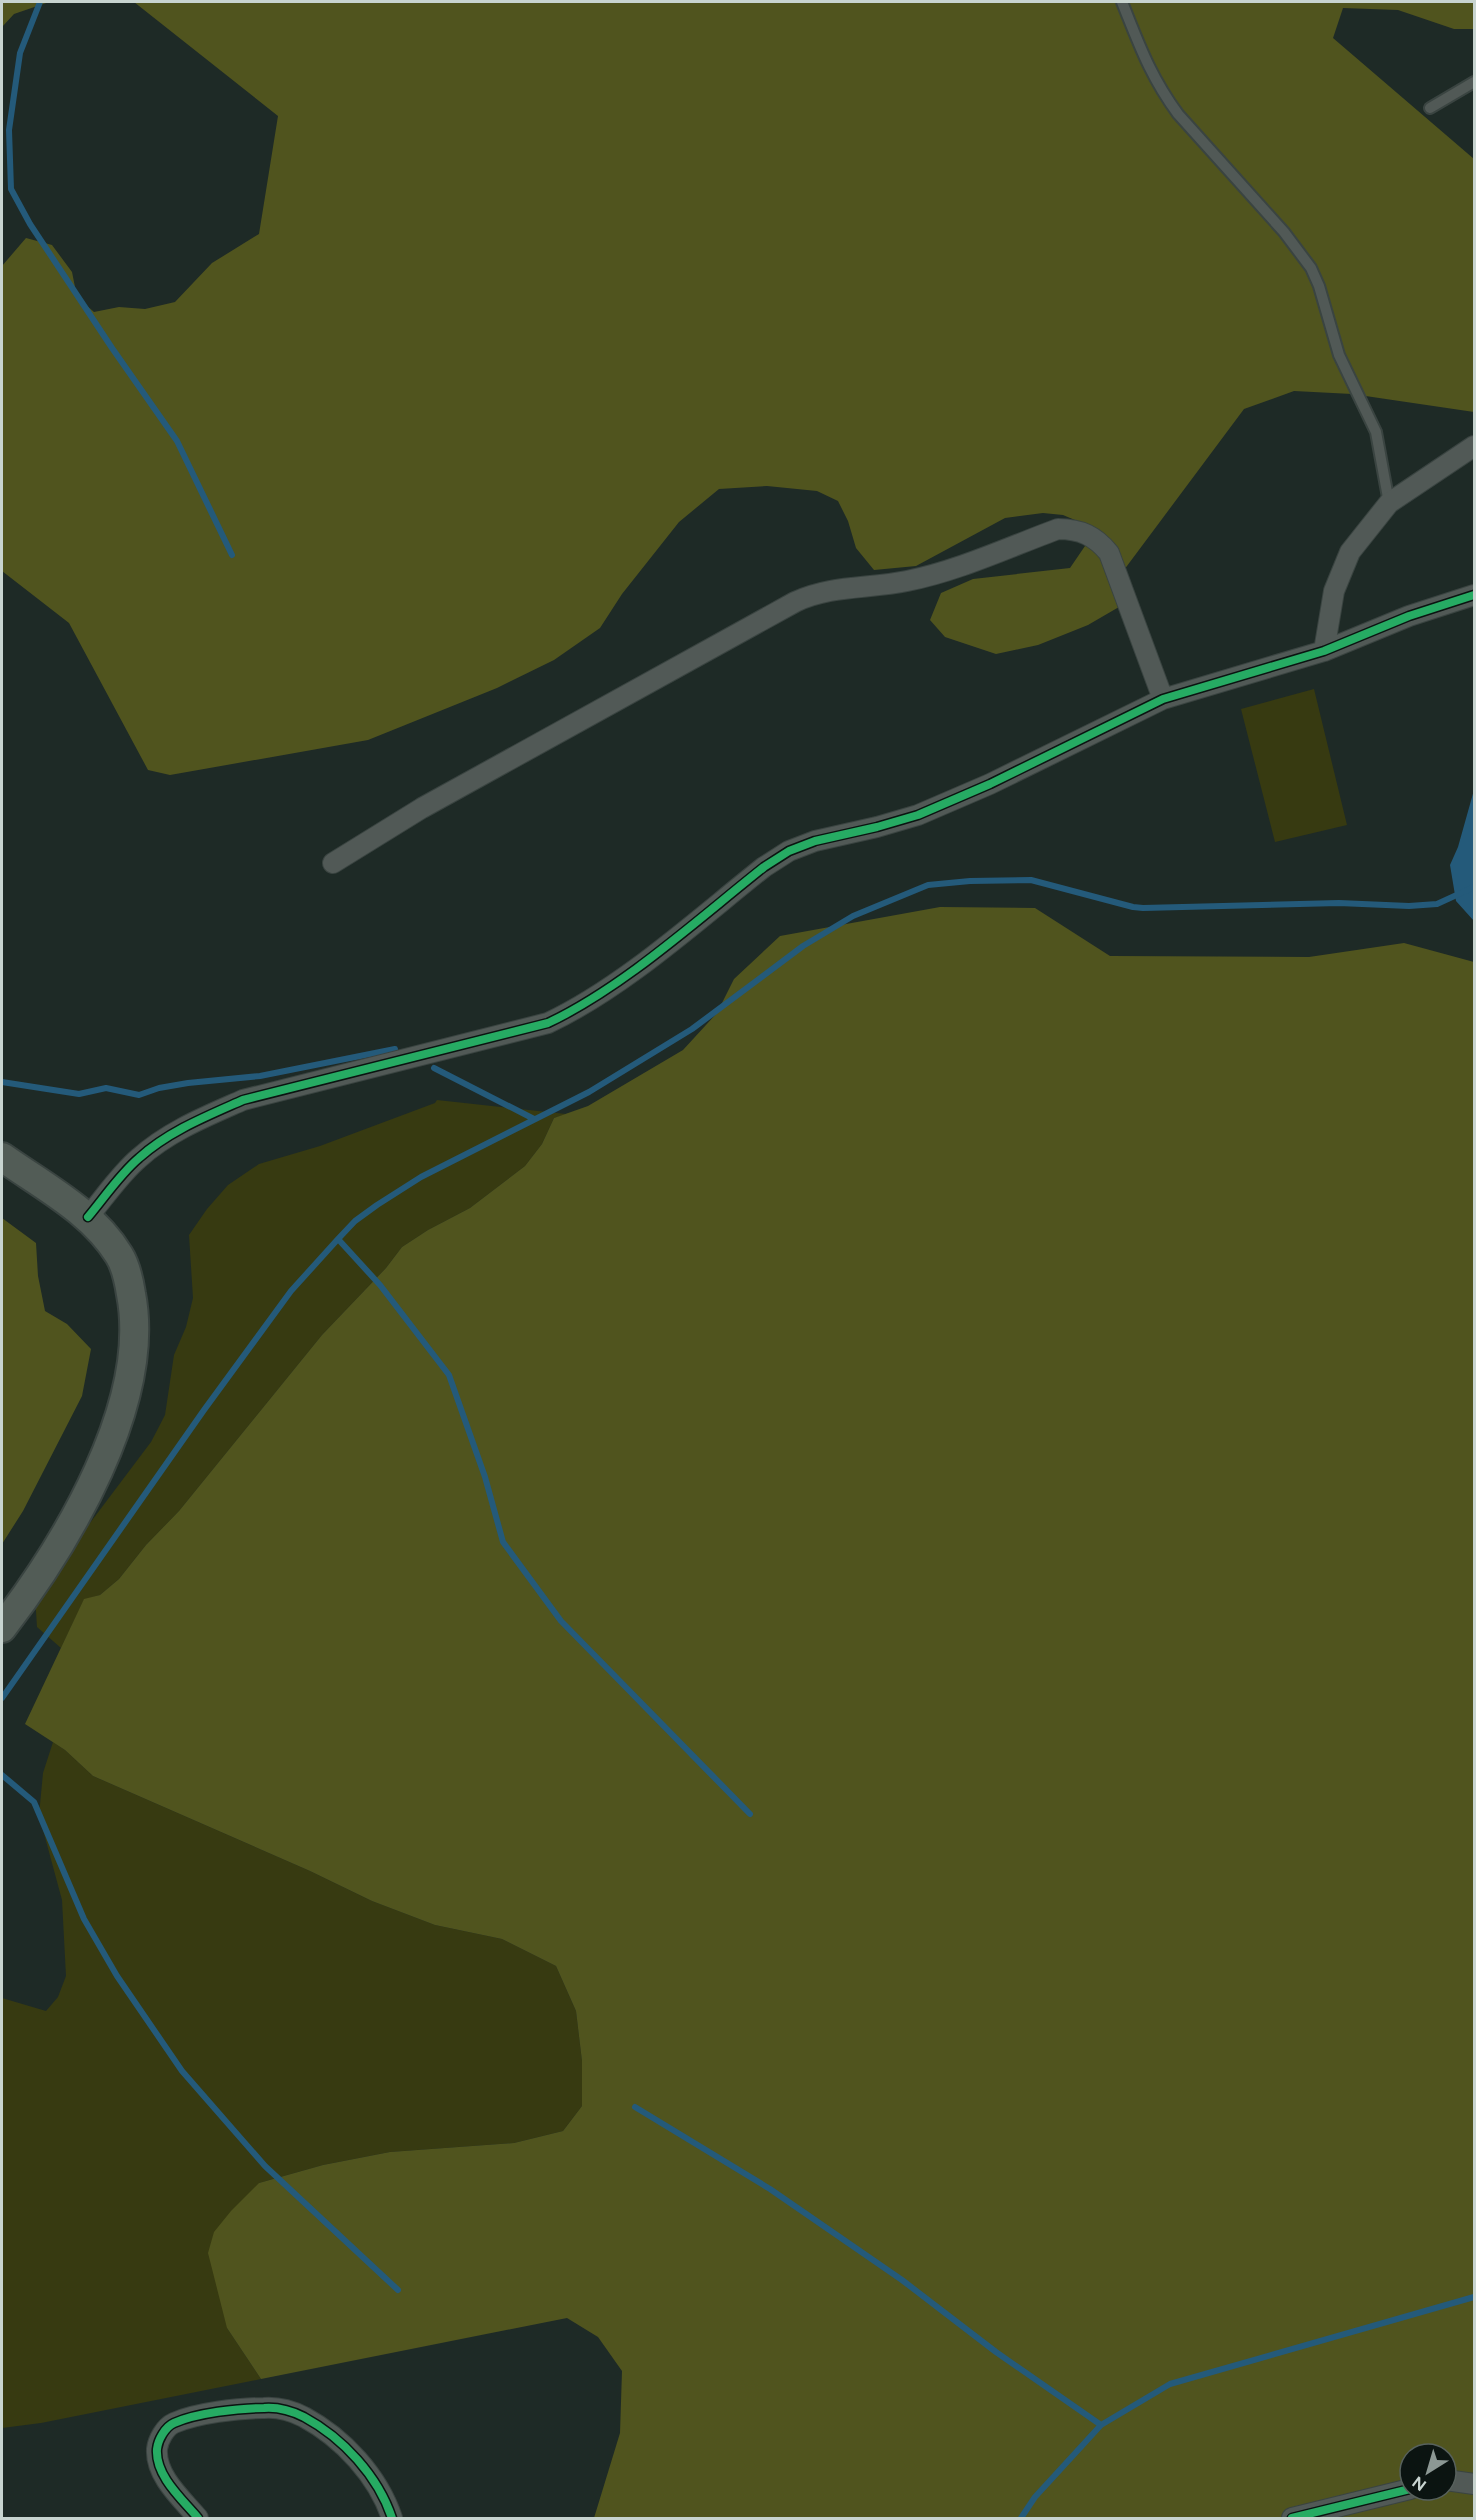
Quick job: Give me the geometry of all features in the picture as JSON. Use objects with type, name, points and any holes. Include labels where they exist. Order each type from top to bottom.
[{"type":"street","points":[[1324,651],[1334,591],[1350,552],[1389,503],[1474,446]]},
{"type":"street","points":[[333,863],[422,808],[795,602],[819,592],[906,581],[936,573],[1058,529],[1073,529],[1086,533],[1101,542],[1109,553],[1163,699]]},
{"type":"street","points":[[88,1217],[138,1158],[167,1137],[198,1119],[243,1100],[548,1023],[580,1008],[621,979],[764,867],[789,852],[815,841],[877,828],[918,814],[990,784],[1163,699],[1324,651],[1409,616],[1474,595]]},
{"type":"street","points":[[2,1157],[88,1217],[120,1256],[128,1278],[134,1308],[134,1340],[128,1384],[99,1468],[52,1557],[2,1628]]},
{"type":"street","points":[[198,2518],[164,2476],[158,2461],[157,2449],[164,2432],[172,2424],[197,2417],[265,2407],[284,2410],[303,2417],[349,2452],[369,2473],[381,2492],[392,2518]]},
{"type":"street","points":[[1458,2482],[1474,2484]]},
{"type":"street","points":[[1292,2518],[1398,2492]]},
{"type":"lane","points":[[1122,2],[1150,73],[1164,95],[1178,114],[1284,232],[1311,268],[1319,286],[1339,355],[1376,432],[1389,503]]},
{"type":"lane","points":[[1430,108],[1474,82]]},
{"type":"green space","points":[[2,2],[49,2],[14,14],[2,27]]},
{"type":"green space","points":[[134,2],[1474,2],[1474,29],[1454,29],[1398,10],[1343,8],[1333,38],[1474,159],[1474,412],[1352,394],[1294,391],[1244,409],[1124,570],[1131,600],[1088,625],[1038,645],[996,654],[945,637],[930,620],[941,593],[973,579],[1070,568],[1085,546],[1082,523],[1063,515],[1043,513],[1005,518],[916,566],[874,570],[856,548],[848,521],[838,501],[817,491],[767,486],[719,489],[679,522],[622,594],[600,628],[554,660],[497,688],[368,740],[170,775],[148,770],[69,623],[2,571],[2,266],[26,238],[52,245],[72,272],[77,297],[94,312],[119,307],[145,309],[175,302],[212,263],[259,234],[278,116]]},
{"type":"green space","points":[[1314,689],[1347,825],[1275,842],[1241,709]]},
{"type":"green space","points":[[940,907],[1035,908],[1110,956],[1309,957],[1404,943],[1474,962],[1474,2518],[594,2518],[620,2433],[622,2371],[598,2337],[567,2318],[261,2379],[227,2328],[208,2253],[214,2232],[259,2183],[323,2165],[390,2152],[514,2143],[563,2131],[582,2106],[582,2061],[576,2011],[556,1966],[502,1939],[435,1925],[372,1901],[310,1871],[93,1776],[65,1750],[25,1724],[84,1599],[100,1595],[119,1579],[146,1545],[179,1511],[322,1335],[386,1268],[402,1247],[428,1230],[470,1208],[525,1166],[542,1144],[554,1118],[588,1106],[683,1050],[717,1013],[734,979],[780,936]]},
{"type":"green space","points":[[437,1100],[566,1114],[554,1118],[542,1144],[525,1166],[470,1208],[428,1230],[402,1247],[386,1268],[322,1335],[179,1511],[146,1545],[119,1579],[100,1595],[84,1600],[61,1648],[37,1627],[35,1596],[151,1442],[165,1415],[174,1355],[186,1327],[193,1298],[189,1235],[228,1185],[259,1164],[320,1146],[435,1103]]},
{"type":"green space","points":[[2,1218],[36,1243],[38,1276],[45,1311],[67,1324],[91,1349],[82,1396],[23,1511],[2,1544]]},
{"type":"green space","points":[[53,1742],[93,1776],[310,1871],[372,1901],[435,1925],[502,1939],[556,1966],[576,2011],[582,2061],[582,2106],[563,2131],[514,2143],[390,2152],[323,2165],[259,2183],[227,2328],[261,2379],[41,2423],[2,2428],[2,1998],[46,2011],[58,1997],[66,1976],[62,1900],[39,1815],[43,1773]]},
{"type":"water","points":[[1474,790],[1474,921],[1456,901],[1450,865],[1458,847]]},
{"type":"waterway","points":[[40,2],[20,53],[9,130],[11,189],[30,224],[177,441],[232,555]]},
{"type":"waterway","points":[[2,1698],[204,1410],[291,1291],[355,1221],[421,1177],[589,1092],[692,1029],[803,946],[853,916],[928,885],[970,881],[1031,880],[1143,908],[1339,903],[1409,906],[1437,904],[1474,887]]},
{"type":"waterway","points":[[2,1082],[79,1094],[106,1088],[139,1095],[159,1088],[260,1076],[395,1049]]},
{"type":"waterway","points":[[434,1068],[534,1119]]},
{"type":"waterway","points":[[338,1239],[380,1285],[449,1375],[485,1477],[503,1542],[561,1621],[750,1814]]},
{"type":"waterway","points":[[2,1775],[34,1802],[84,1919],[117,1976],[182,2071],[265,2166],[398,2290]]},
{"type":"waterway","points":[[635,2107],[770,2189],[902,2280],[996,2352],[1101,2425]]},
{"type":"waterway","points":[[1021,2518],[1035,2497],[1101,2425],[1170,2384],[1474,2297]]},
{"type":"cycle path","points":[[88,1217],[125,1171],[151,1148],[189,1125],[243,1100],[548,1023],[632,972],[764,867],[789,851],[815,841],[918,815],[990,784],[1163,699],[1324,651],[1409,616],[1474,595]]},
{"type":"cycle path","points":[[198,2518],[171,2487],[160,2469],[157,2449],[162,2434],[168,2427],[183,2419],[254,2408],[269,2408],[295,2413],[332,2436],[368,2473],[378,2487],[392,2518]]},
{"type":"cycle path","points":[[1292,2518],[1398,2492]]}]
